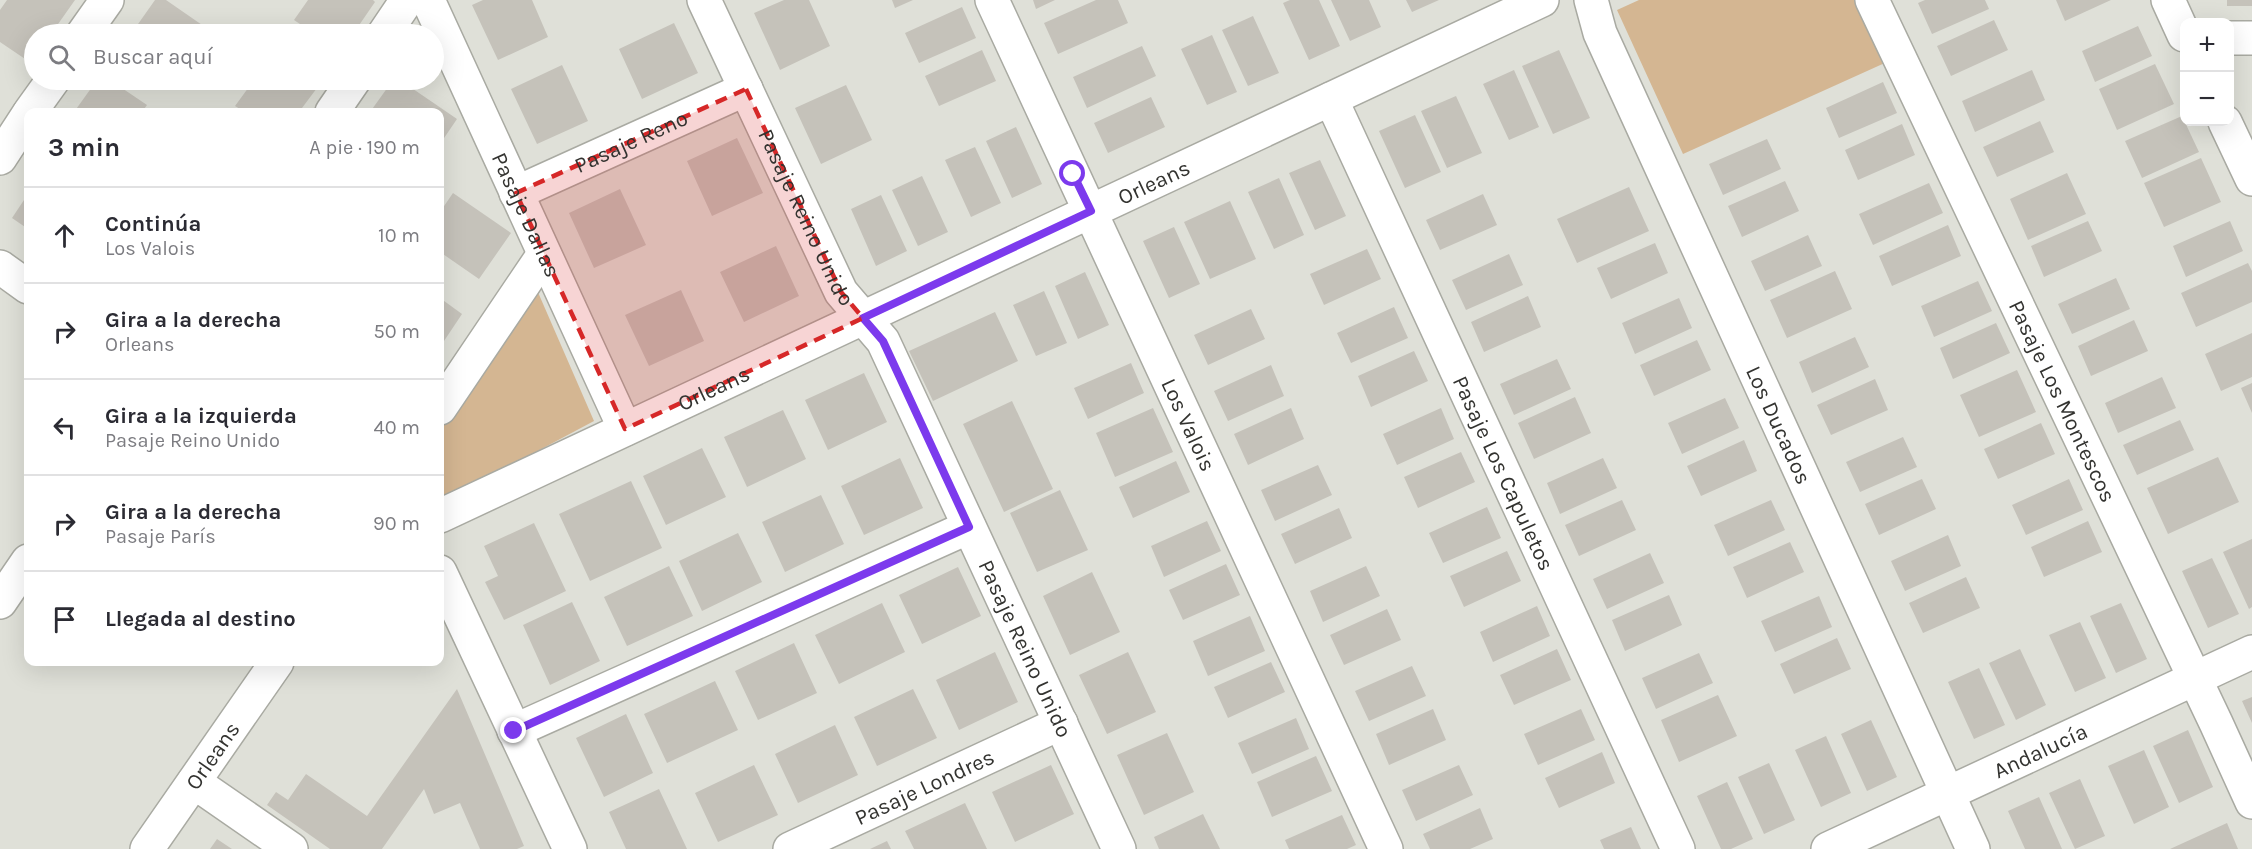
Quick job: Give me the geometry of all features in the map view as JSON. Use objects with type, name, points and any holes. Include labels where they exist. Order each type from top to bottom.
[{"type":"street","points":[[90,24],[106,0]]},
{"type":"street","points":[[391,24],[407,0]]},
{"type":"street","name":"Pasaje Dallas","points":[[428,0],[439,24]]},
{"type":"street","name":"Pasaje Reino Unido","points":[[704,0],[841,292],[883,341],[1119,849]]},
{"type":"street","name":"Los Valois","points":[[992,0],[1386,849]]},
{"type":"street","name":"Orleans","points":[[444,514],[1542,0]]},
{"type":"street","name":"Los Ducados","points":[[1591,0],[1600,33],[1973,849]]},
{"type":"street","name":"Pasaje Los Montescos","points":[[1872,0],[2252,802]]},
{"type":"street","points":[[2168,0],[2180,26]]},
{"type":"street","name":"Pasaje Dallas","points":[[444,35],[625,429]]},
{"type":"street","points":[[2234,38],[2252,38]]},
{"type":"street","name":"Pasaje Reno","points":[[516,193],[746,89]]},
{"type":"street","points":[[33,108],[46,90]]},
{"type":"street","points":[[335,108],[347,90]]},
{"type":"street","name":"Pasaje Los Capuletos","points":[[1331,99],[1678,849]]},
{"type":"street","points":[[0,158],[24,122]]},
{"type":"street","points":[[2227,126],[2252,179]]},
{"type":"street","points":[[444,402],[544,254]]},
{"type":"street","points":[[0,267],[24,284]]},
{"type":"street","points":[[514,731],[969,527]]},
{"type":"street","points":[[0,602],[24,567]]},
{"type":"street","points":[[444,582],[570,849]]},
{"type":"street","name":"Andalucía","points":[[1828,849],[2252,652]]},
{"type":"street","name":"Orleans","points":[[147,849],[274,666]]},
{"type":"street","name":"Pasaje Londres","points":[[790,849],[1061,723]]},
{"type":"street","points":[[194,782],[291,849]]},
{"type":"highlighted area","points":[[746,89],[841,292],[863,318],[625,429],[516,193]]},
{"type":"shaded area","points":[[1639,0],[1859,0],[1887,62],[1683,154],[1617,10]]},
{"type":"shaded area","points":[[537,290],[594,421],[444,501],[444,424]]},
{"type":"building","points":[[7,0],[75,0],[58,24],[24,24],[24,58],[0,42],[0,10]]},
{"type":"building","points":[[155,0],[166,0],[201,24],[138,24]]},
{"type":"building","points":[[308,0],[373,0],[375,2],[360,24],[300,24],[294,20]]},
{"type":"building","points":[[483,0],[532,0],[548,37],[498,60],[472,5]]},
{"type":"building","points":[[784,0],[809,0],[830,46],[780,70],[754,13]]},
{"type":"building","points":[[892,0],[913,0],[895,8]]},
{"type":"building","points":[[1033,0],[1055,0],[1036,9]]},
{"type":"building","points":[[1096,0],[1118,0],[1128,23],[1058,54],[1044,23]]},
{"type":"building","points":[[1290,0],[1319,0],[1340,46],[1309,60],[1283,3]]},
{"type":"building","points":[[1331,0],[1369,0],[1381,27],[1350,41]]},
{"type":"building","points":[[1406,0],[1439,0],[1412,12]]},
{"type":"building","points":[[1925,0],[1985,0],[1989,9],[1932,34],[1918,3]]},
{"type":"building","points":[[2056,0],[2111,0],[2065,21]]},
{"type":"building","points":[[2227,0],[2252,0],[2252,6],[2227,6]]},
{"type":"building","points":[[962,7],[976,38],[919,63],[905,33]]},
{"type":"building","points":[[1253,16],[1279,73],[1248,86],[1222,30]]},
{"type":"building","points":[[1994,20],[2008,50],[1951,76],[1937,46]]},
{"type":"building","points":[[674,23],[698,73],[642,99],[619,49]]},
{"type":"building","points":[[2138,26],[2152,56],[2095,82],[2082,51]]},
{"type":"building","points":[[1212,35],[1237,92],[1207,105],[1181,49]]},
{"type":"building","points":[[1142,46],[1156,76],[1087,108],[1073,77]]},
{"type":"building","points":[[982,50],[996,81],[939,106],[925,76]]},
{"type":"building","points":[[1559,50],[1590,118],[1553,134],[1522,66]]},
{"type":"building","points":[[2155,64],[2174,104],[2117,130],[2099,89]]},
{"type":"building","points":[[562,65],[588,121],[537,144],[511,89]]},
{"type":"building","points":[[1514,70],[1539,127],[1509,140],[1483,84]]},
{"type":"building","points":[[2032,70],[2045,100],[1975,132],[1962,101]]},
{"type":"building","points":[[1883,82],[1897,113],[1839,138],[1826,108]]},
{"type":"building","points":[[846,85],[872,140],[821,164],[795,108]]},
{"type":"building","points":[[90,90],[125,90],[147,105],[145,108],[77,108]]},
{"type":"building","points":[[247,90],[316,90],[302,108],[238,108],[235,106]]},
{"type":"building","points":[[386,90],[415,90],[441,108],[373,108]]},
{"type":"building","points":[[1456,96],[1482,153],[1447,168],[1421,111]]},
{"type":"building","points":[[1151,97],[1165,127],[1108,153],[1094,123]]},
{"type":"building","points":[[444,110],[457,119],[444,138]]},
{"type":"building","points":[[1415,115],[1441,172],[1405,188],[1379,131]]},
{"type":"building","points":[[2180,117],[2180,126],[2187,126],[2199,152],[2142,178],[2125,141]]},
{"type":"building","points":[[2040,121],[2054,152],[1997,177],[1983,147]]},
{"type":"building","points":[[1902,124],[1915,155],[1858,180],[1845,150]]},
{"type":"building","points":[[1016,127],[1042,184],[1012,198],[986,141]]},
{"type":"building","points":[[737,138],[763,193],[712,216],[687,161]]},
{"type":"building","points":[[1767,139],[1781,169],[1723,195],[1709,164]]},
{"type":"building","points":[[975,147],[1001,203],[971,217],[945,160]]},
{"type":"building","points":[[2201,158],[2221,202],[2164,227],[2144,183]]},
{"type":"building","points":[[1320,160],[1346,216],[1315,230],[1289,173]]},
{"type":"building","points":[[2067,173],[2086,214],[2028,240],[2010,199]]},
{"type":"building","points":[[922,176],[948,232],[918,246],[892,190]]},
{"type":"building","points":[[1279,178],[1304,235],[1274,249],[1248,192]]},
{"type":"building","points":[[1785,181],[1799,211],[1742,237],[1728,206]]},
{"type":"building","points":[[1929,183],[1943,213],[1873,245],[1859,214]]},
{"type":"building","points":[[1629,187],[1649,231],[1577,263],[1557,219]]},
{"type":"building","points":[[620,189],[646,245],[594,268],[569,213]]},
{"type":"building","points":[[453,193],[511,233],[479,279],[444,255],[444,206]]},
{"type":"building","points":[[1483,194],[1497,225],[1440,250],[1426,220]]},
{"type":"building","points":[[881,195],[907,251],[876,266],[851,209]]},
{"type":"building","points":[[24,200],[24,226],[12,218]]},
{"type":"building","points":[[1230,201],[1256,259],[1210,279],[1184,222]]},
{"type":"building","points":[[2088,221],[2102,251],[2044,277],[2031,246]]},
{"type":"building","points":[[2230,221],[2243,251],[2186,277],[2173,246]]},
{"type":"building","points":[[1948,225],[1961,256],[1892,286],[1879,256]]},
{"type":"building","points":[[1174,227],[1200,284],[1169,298],[1143,241]]},
{"type":"building","points":[[1808,235],[1822,266],[1765,291],[1751,261]]},
{"type":"building","points":[[1655,243],[1668,273],[1611,299],[1597,268]]},
{"type":"building","points":[[776,246],[799,296],[744,322],[720,272]]},
{"type":"building","points":[[1367,249],[1381,279],[1324,305],[1310,274]]},
{"type":"building","points":[[1509,254],[1523,285],[1466,310],[1452,280]]},
{"type":"building","points":[[2248,263],[2252,271],[2252,302],[2196,327],[2181,293]]},
{"type":"building","points":[[1835,271],[1852,309],[1787,338],[1770,300]]},
{"type":"building","points":[[1085,272],[1109,325],[1078,339],[1055,286]]},
{"type":"building","points":[[2116,278],[2130,309],[2072,334],[2058,304]]},
{"type":"building","points":[[1978,281],[1992,311],[1934,337],[1921,306]]},
{"type":"building","points":[[681,290],[704,341],[649,366],[625,315]]},
{"type":"building","points":[[1044,291],[1067,343],[1036,356],[1013,305]]},
{"type":"building","points":[[1528,296],[1541,327],[1484,352],[1471,322]]},
{"type":"building","points":[[1679,298],[1692,328],[1635,354],[1622,323]]},
{"type":"building","points":[[444,301],[462,314],[444,341]]},
{"type":"building","points":[[1394,307],[1408,338],[1351,363],[1337,333]]},
{"type":"building","points":[[1251,309],[1265,339],[1208,365],[1194,335]]},
{"type":"building","points":[[995,312],[1018,361],[933,401],[909,351]]},
{"type":"building","points":[[2134,320],[2148,351],[2091,376],[2078,346]]},
{"type":"building","points":[[1996,323],[2010,353],[1953,379],[1940,348]]},
{"type":"building","points":[[2252,333],[2252,377],[2221,391],[2205,354]]},
{"type":"building","points":[[1855,337],[1869,367],[1812,393],[1799,362]]},
{"type":"building","points":[[1697,340],[1711,370],[1654,396],[1640,365]]},
{"type":"building","points":[[1414,351],[1428,381],[1371,407],[1358,376]]},
{"type":"building","points":[[1557,359],[1571,389],[1514,415],[1500,384]]},
{"type":"building","points":[[1131,363],[1144,393],[1088,419],[1074,388]]},
{"type":"building","points":[[1271,365],[1284,396],[1228,421],[1214,391]]},
{"type":"building","points":[[2017,370],[2036,412],[1979,437],[1960,395]]},
{"type":"building","points":[[864,373],[887,422],[828,450],[805,400]]},
{"type":"building","points":[[2162,377],[2176,408],[2118,433],[2105,403]]},
{"type":"building","points":[[1875,379],[1888,410],[1831,435],[1817,405]]},
{"type":"building","points":[[2252,383],[2252,413],[2241,388]]},
{"type":"building","points":[[1575,397],[1591,433],[1534,459],[1518,423]]},
{"type":"building","points":[[1725,398],[1739,428],[1682,454],[1668,423]]},
{"type":"building","points":[[1012,401],[1053,489],[1004,512],[963,424]]},
{"type":"building","points":[[1153,408],[1173,452],[1115,477],[1096,433]]},
{"type":"building","points":[[1291,408],[1304,439],[1248,465],[1234,434]]},
{"type":"building","points":[[1441,408],[1454,439],[1397,465],[1383,434]]},
{"type":"building","points":[[783,410],[806,459],[747,487],[724,437]]},
{"type":"building","points":[[2180,420],[2194,450],[2137,475],[2123,445]]},
{"type":"building","points":[[2041,423],[2055,454],[1998,479],[1984,449]]},
{"type":"building","points":[[1903,437],[1917,467],[1860,492],[1846,462]]},
{"type":"building","points":[[1744,440],[1757,471],[1701,496],[1687,466]]},
{"type":"building","points":[[702,448],[726,497],[666,525],[643,476]]},
{"type":"building","points":[[1461,452],[1475,482],[1418,508],[1404,477]]},
{"type":"building","points":[[2218,457],[2239,502],[2168,534],[2147,488]]},
{"type":"building","points":[[900,458],[923,508],[864,535],[841,486]]},
{"type":"building","points":[[1603,458],[1617,488],[1560,514],[1547,483]]},
{"type":"building","points":[[1176,461],[1190,492],[1133,518],[1119,487]]},
{"type":"building","points":[[1318,465],[1332,495],[1275,521],[1261,490]]},
{"type":"building","points":[[1922,479],[1936,509],[1879,535],[1865,504]]},
{"type":"building","points":[[2069,479],[2083,510],[2026,535],[2012,505]]},
{"type":"building","points":[[631,481],[662,548],[590,581],[559,514]]},
{"type":"building","points":[[1060,490],[1088,550],[1037,572],[1010,513]]},
{"type":"building","points":[[821,495],[844,544],[785,572],[762,522]]},
{"type":"building","points":[[1622,500],[1636,530],[1579,556],[1565,525]]},
{"type":"building","points":[[1771,500],[1785,530],[1728,556],[1714,525]]},
{"type":"building","points":[[1487,507],[1501,538],[1443,563],[1429,533]]},
{"type":"building","points":[[1339,508],[1352,538],[1295,564],[1281,534]]},
{"type":"building","points":[[1207,521],[1221,551],[1164,577],[1151,546]]},
{"type":"building","points":[[2088,521],[2102,552],[2044,577],[2031,547]]},
{"type":"building","points":[[534,523],[566,591],[504,620],[485,582],[498,576],[484,546]]},
{"type":"building","points":[[738,533],[762,582],[702,611],[679,561]]},
{"type":"building","points":[[1948,535],[1961,566],[1905,591],[1891,561]]},
{"type":"building","points":[[2252,539],[2252,607],[2249,609],[2223,552]]},
{"type":"building","points":[[1790,542],[1804,572],[1747,598],[1733,567]]},
{"type":"building","points":[[1507,551],[1521,581],[1464,607],[1450,576]]},
{"type":"building","points":[[1650,553],[1664,583],[1607,609],[1593,579]]},
{"type":"building","points":[[2212,558],[2239,614],[2208,628],[2182,571]]},
{"type":"building","points":[[1226,564],[1240,595],[1183,620],[1169,590]]},
{"type":"building","points":[[669,566],[693,616],[627,646],[604,597]]},
{"type":"building","points":[[1366,566],[1380,596],[1323,622],[1310,591]]},
{"type":"building","points":[[958,567],[981,616],[922,644],[899,595]]},
{"type":"building","points":[[1092,572],[1120,632],[1070,655],[1043,596]]},
{"type":"building","points":[[1966,577],[1980,608],[1923,633],[1909,603]]},
{"type":"building","points":[[1669,595],[1682,625],[1625,651],[1612,620]]},
{"type":"building","points":[[1819,596],[1832,627],[1775,652],[1761,621]]},
{"type":"building","points":[[572,602],[600,661],[550,685],[523,625]]},
{"type":"building","points":[[882,603],[905,652],[839,684],[815,635]]},
{"type":"building","points":[[2121,603],[2147,659],[2116,673],[2090,616]]},
{"type":"building","points":[[1537,606],[1550,636],[1493,662],[1480,632]]},
{"type":"building","points":[[1387,609],[1401,640],[1344,665],[1330,635]]},
{"type":"building","points":[[1250,616],[1265,651],[1208,676],[1193,641]]},
{"type":"building","points":[[2080,622],[2106,678],[2075,692],[2049,635]]},
{"type":"building","points":[[1837,638],[1851,669],[1794,694],[1780,664]]},
{"type":"building","points":[[794,643],[817,693],[758,720],[735,671]]},
{"type":"building","points":[[1557,649],[1571,680],[1514,705],[1500,675]]},
{"type":"building","points":[[2020,649],[2046,705],[2016,720],[1989,663]]},
{"type":"building","points":[[995,652],[1018,702],[959,730],[936,680]]},
{"type":"building","points":[[1128,652],[1156,712],[1107,734],[1079,675]]},
{"type":"building","points":[[1699,653],[1713,683],[1656,709],[1642,678]]},
{"type":"building","points":[[1271,662],[1285,692],[1228,718],[1214,687]]},
{"type":"building","points":[[1412,666],[1426,696],[1369,721],[1355,691]]},
{"type":"building","points":[[1979,668],[2005,725],[1974,739],[1948,682]]},
{"type":"building","points":[[715,681],[738,730],[667,763],[644,714]]},
{"type":"building","points":[[457,689],[524,846],[517,849],[480,849],[460,803],[434,814],[424,789],[382,849],[330,849],[267,805],[276,792],[288,800],[306,774],[367,816]]},
{"type":"building","points":[[913,689],[937,738],[877,766],[854,717]]},
{"type":"building","points":[[1718,695],[1737,736],[1679,762],[1661,720]]},
{"type":"building","points":[[2252,697],[2252,723],[2242,701]]},
{"type":"building","points":[[1433,709],[1446,740],[1389,765],[1376,734]]},
{"type":"building","points":[[1581,709],[1595,740],[1538,765],[1524,734]]},
{"type":"building","points":[[626,714],[653,773],[604,797],[576,738]]},
{"type":"building","points":[[1296,718],[1309,749],[1252,774],[1238,743]]},
{"type":"building","points":[[1871,720],[1897,777],[1867,791],[1841,734]]},
{"type":"building","points":[[835,725],[858,775],[798,803],[775,754]]},
{"type":"building","points":[[2188,730],[2213,787],[2179,803],[2153,746]]},
{"type":"building","points":[[1167,733],[1194,792],[1144,815],[1117,755]]},
{"type":"building","points":[[1826,736],[1851,793],[1821,807],[1795,750]]},
{"type":"building","points":[[2144,750],[2169,807],[2134,824],[2108,766]]},
{"type":"building","points":[[1602,752],[1615,783],[1559,808],[1545,778]]},
{"type":"building","points":[[1316,756],[1332,791],[1272,817],[1257,782]]},
{"type":"building","points":[[1769,763],[1795,820],[1764,834],[1738,777]]},
{"type":"building","points":[[754,765],[778,815],[718,842],[695,793]]},
{"type":"building","points":[[1051,765],[1074,814],[1015,842],[992,792]]},
{"type":"building","points":[[1459,765],[1473,795],[1416,821],[1402,790]]},
{"type":"building","points":[[2080,779],[2105,836],[2075,849],[2049,793]]},
{"type":"building","points":[[1727,782],[1753,839],[1731,849],[1721,849],[1697,796]]},
{"type":"building","points":[[659,789],[687,849],[626,849],[609,812]]},
{"type":"building","points":[[2039,797],[2062,849],[2025,849],[2008,811]]},
{"type":"building","points":[[965,803],[987,849],[914,849],[905,831]]},
{"type":"building","points":[[1480,808],[1493,839],[1470,849],[1430,849],[1423,834]]},
{"type":"building","points":[[1203,814],[1220,849],[1159,849],[1154,837]]},
{"type":"building","points":[[1342,815],[1356,845],[1347,849],[1289,849],[1285,840]]},
{"type":"building","points":[[2227,823],[2238,849],[2170,849]]},
{"type":"building","points":[[1631,827],[1641,849],[1604,849],[1600,840]]},
{"type":"building","points":[[217,839],[232,849],[210,849]]},
{"type":"building","points":[[887,841],[891,849],[870,849]]},
{"type":"route","points":[[514,731],[969,527],[883,341],[863,318],[1091,211],[1073,174]]}]
